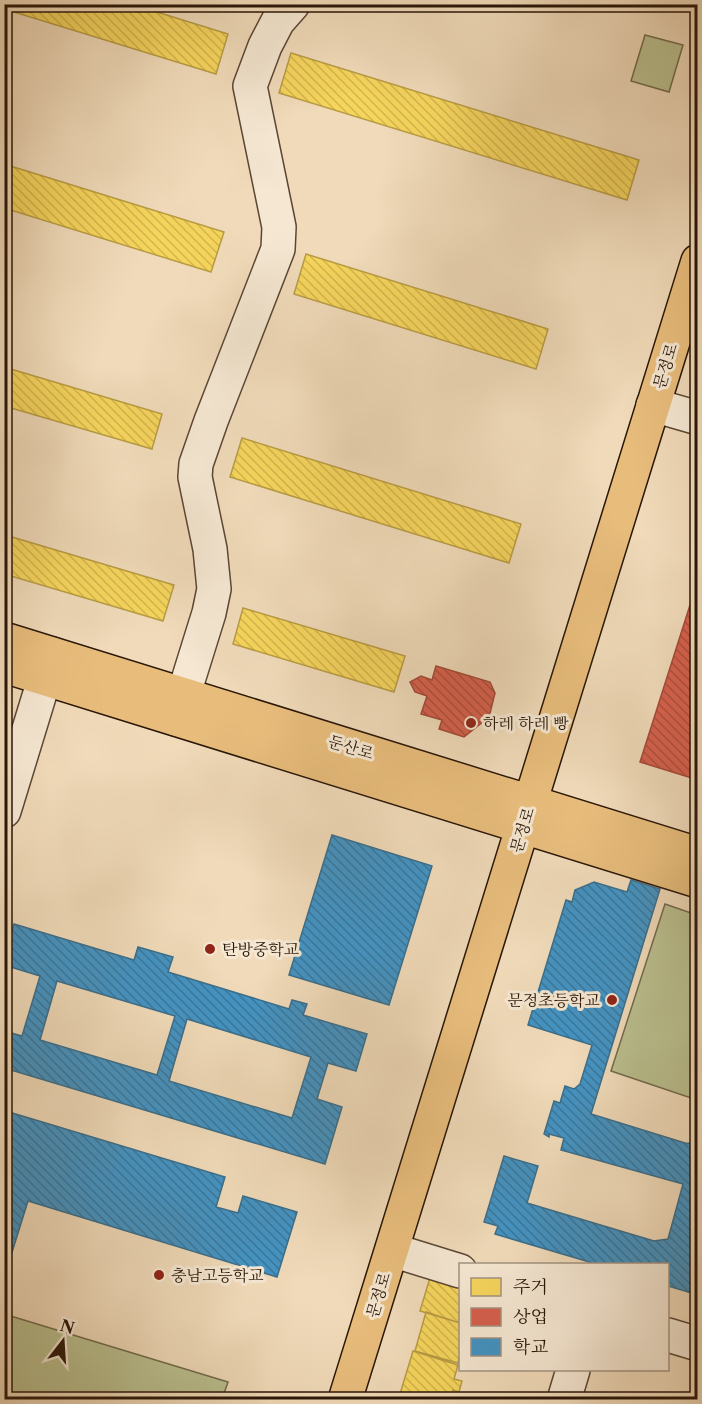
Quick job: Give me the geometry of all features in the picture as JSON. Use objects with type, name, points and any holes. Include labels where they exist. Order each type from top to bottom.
[{"type":"main road","name":"문정로","points":[[345,1400],[698,261]]},
{"type":"main road","name":"둔산로","points":[[4,639],[49,666],[180,707],[514,798],[526,814],[698,880]]},
{"type":"main road","name":"둔산로","points":[[4,666],[49,666]]},
{"type":"main road","name":"둔산로","points":[[526,814],[698,854]]},
{"type":"street","points":[[180,707],[214,590],[210,549],[195,477],[196,464],[278,249],[279,227],[250,86],[265,46],[279,21],[293,4]]},
{"type":"street","points":[[653,405],[698,418]]},
{"type":"street","points":[[4,811],[49,666]]},
{"type":"street","points":[[392,1250],[459,1271]]},
{"type":"street","points":[[669,1335],[698,1344]]},
{"type":"street","points":[[564,1400],[573,1371]]},
{"type":"green space","points":[[645,35],[683,45],[669,92],[631,81]]},
{"type":"green space","points":[[665,904],[697,915],[697,1100],[611,1071]]},
{"type":"green space","points":[[4,1314],[228,1382],[222,1399],[5,1399]]},
{"type":"building: 주거","points":[[4,4],[131,4],[228,34],[216,74],[4,9]]},
{"type":"building: 주거","points":[[291,53],[639,160],[627,200],[279,93]]},
{"type":"building: 주거","points":[[4,164],[224,232],[211,272],[4,208]]},
{"type":"building: 주거","points":[[306,254],[548,329],[536,369],[294,294]]},
{"type":"building: 주거","points":[[4,367],[162,414],[152,449],[4,406]]},
{"type":"building: 주거","points":[[242,438],[521,524],[509,563],[230,477]]},
{"type":"building: 주거","points":[[12,537],[174,585],[163,621],[4,574],[4,564]]},
{"type":"building: 주거","points":[[243,608],[405,656],[394,692],[233,644]]},
{"type":"building: 주거","points":[[432,1271],[459,1280],[459,1323],[420,1311]]},
{"type":"building: 주거","points":[[426,1312],[459,1323],[458,1363],[415,1351]]},
{"type":"building: 주거","points":[[413,1351],[458,1365],[454,1379],[462,1381],[459,1392],[453,1390],[450,1400],[417,1400],[400,1394]]},
{"type":"building: 상업","points":[[698,580],[698,780],[640,762]]},
{"type":"building: 상업","points":[[436,666],[490,682],[495,693],[489,717],[464,737],[439,729],[442,720],[421,714],[427,696],[415,692],[410,682],[421,676],[432,680]]},
{"type":"building: 학교","points":[[332,835],[432,866],[389,1005],[289,975]]},
{"type":"building: 학교","points":[[631,880],[660,889],[591,1114],[685,1143],[698,1144],[698,1295],[669,1286],[669,1263],[593,1263],[495,1234],[498,1226],[484,1222],[504,1156],[538,1166],[527,1203],[654,1241],[668,1239],[683,1184],[561,1150],[564,1138],[549,1134],[549,1137],[544,1134],[554,1101],[560,1103],[565,1086],[574,1089],[580,1084],[592,1045],[528,1025],[566,900],[572,902],[575,890],[594,882],[627,892]]},
{"type":"building: 학교","points":[[14,924],[134,960],[138,947],[173,957],[168,972],[289,1009],[292,1000],[307,1004],[303,1015],[367,1034],[356,1071],[328,1063],[317,1099],[342,1107],[325,1164],[4,1068],[4,1031],[22,1036],[40,976],[4,965],[4,956]],"holes":[[[57,981],[175,1016],[157,1075],[40,1040]],[[187,1019],[311,1057],[292,1118],[169,1081]]]},
{"type":"building: 학교","points":[[9,1112],[225,1177],[216,1207],[238,1213],[243,1196],[297,1212],[277,1277],[28,1201],[4,1278],[4,1126]]},
{"type":"place","name":"하레 하레 빵","points":[[471,723]]},
{"type":"place","name":"탄방중학교","points":[[210,949]]},
{"type":"place","name":"문정초등학교","points":[[612,1000]]},
{"type":"place","name":"충남고등학교","points":[[159,1275]]}]
